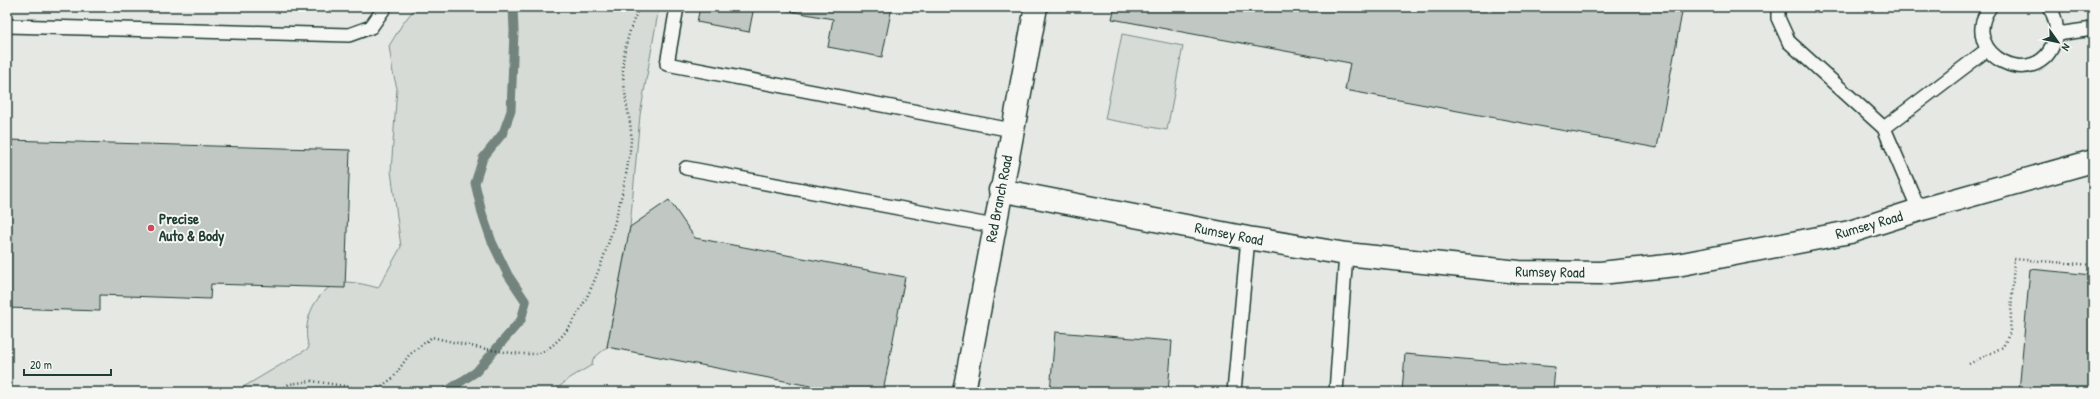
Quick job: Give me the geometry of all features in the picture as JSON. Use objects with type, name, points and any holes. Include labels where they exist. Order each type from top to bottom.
[{"type":"street","name":"Red Branch Road","points":[[964,392],[1000,190],[1036,7]]},
{"type":"street","name":"Rumsey Road","points":[[1000,190],[1248,238],[1346,254],[1519,272],[1600,273],[1677,266],[1850,232],[1919,210],[2093,161]]},
{"type":"lane","points":[[7,26],[349,35],[371,27],[384,7]]},
{"type":"lane","points":[[677,7],[667,64],[1012,130]]},
{"type":"lane","points":[[1778,7],[1778,18],[1789,42],[1884,128],[1919,210]]},
{"type":"lane","points":[[1990,7],[1984,19],[1982,30],[1988,50],[1995,58],[2005,64],[2016,67],[2027,66],[2038,62],[2047,55],[2053,45],[2057,34],[2056,22],[2049,7]]},
{"type":"lane","points":[[2057,34],[2093,29]]},
{"type":"lane","points":[[1884,128],[1988,50]]},
{"type":"lane","points":[[686,168],[994,226]]},
{"type":"lane","points":[[1234,392],[1248,238]]},
{"type":"lane","points":[[1336,392],[1346,254]]},
{"type":"path","points":[[278,392],[289,384],[312,381],[357,388],[379,388],[393,378],[409,355],[432,337],[477,348],[521,353],[542,353],[561,338],[584,305],[606,253],[622,193],[631,139],[623,62],[639,7]]},
{"type":"path","points":[[1969,364],[2003,346],[2010,332],[2014,259],[2093,265]]},
{"type":"shaded area","points":[[7,7],[2093,7],[2093,392],[7,392]]},
{"type":"shaded area","points":[[416,7],[659,7],[640,115],[630,227],[607,347],[593,359],[592,365],[570,378],[553,392],[235,392],[309,348],[307,339],[308,321],[315,303],[327,289],[335,284],[344,282],[368,285],[378,288],[401,247],[391,171],[397,88],[389,46],[403,23]]},
{"type":"shaded area","points":[[1122,34],[1183,46],[1167,130],[1105,119]]},
{"type":"building","points":[[700,7],[754,7],[749,32],[697,22]]},
{"type":"building","points":[[771,7],[795,7],[795,12]]},
{"type":"building","points":[[795,7],[892,7],[882,57],[828,47],[833,19],[795,12]]},
{"type":"building","points":[[1115,7],[1683,7],[1657,148],[1345,90],[1350,63],[1112,19]]},
{"type":"building","points":[[7,140],[350,150],[345,288],[211,284],[210,299],[100,295],[100,311],[7,308]]},
{"type":"building","points":[[669,200],[695,238],[905,277],[883,392],[842,392],[607,347],[630,227]]},
{"type":"building","points":[[2030,269],[2093,275],[2093,392],[2019,392]]},
{"type":"building","points":[[1055,332],[1172,341],[1168,392],[1050,392]]},
{"type":"building","points":[[1405,354],[1555,367],[1553,392],[1402,392]]},
{"type":"waterway","points":[[445,392],[476,372],[521,320],[526,302],[508,275],[492,242],[482,213],[475,183],[483,158],[503,133],[511,111],[514,31],[513,7]]},
{"type":"place","name":"Precise Auto & Body","points":[[151,228]]}]
